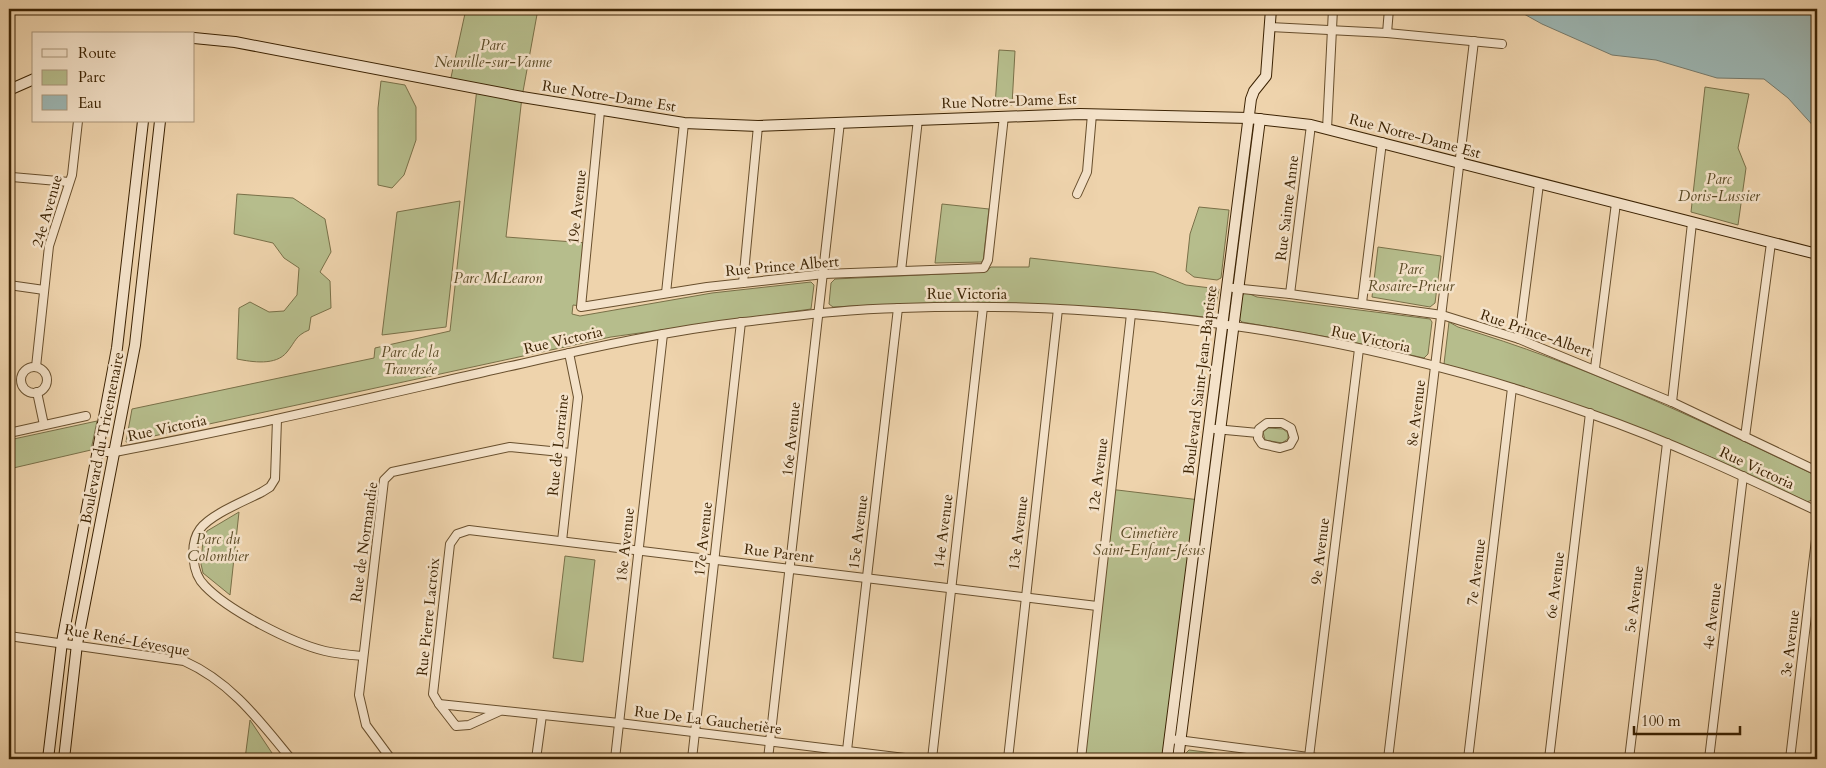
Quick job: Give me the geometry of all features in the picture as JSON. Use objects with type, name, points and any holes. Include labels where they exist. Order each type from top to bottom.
[{"type":"main road","name":"Boulevard Saint-Jean-Baptiste","points":[[1167,759],[1249,118],[1254,91],[1266,76],[1271,9]]},
{"type":"main road","name":"Rue Notre-Dame Est","points":[[195,38],[235,42],[600,111],[684,123],[758,126],[1092,114],[1249,118],[1311,125],[1817,254]]},
{"type":"main road","points":[[9,90],[32,80]]},
{"type":"main road","name":"Boulevard Saint-Jean-Baptiste","points":[[1178,759],[1260,119]]},
{"type":"main road","name":"Boulevard du Tricentenaire","points":[[49,758],[62,642],[117,348],[143,122]]},
{"type":"main road","name":"Boulevard du Tricentenaire","points":[[64,759],[77,644],[129,380],[143,280],[160,122]]},
{"type":"main road","points":[[1236,214],[1248,216]]},
{"type":"main road","points":[[126,279],[143,280]]},
{"type":"main road","points":[[1203,473],[1214,476]]},
{"type":"main road","points":[[49,758],[64,759]]},
{"type":"street","points":[[1327,129],[1333,9]]},
{"type":"street","points":[[1387,33],[1388,9]]},
{"type":"street","points":[[1270,27],[1387,33],[1502,44]]},
{"type":"street","name":"8e Avenue","points":[[1388,759],[1474,41]]},
{"type":"street","name":"19e Avenue","points":[[581,307],[600,111]]},
{"type":"street","points":[[1077,194],[1087,172],[1092,114]]},
{"type":"street","name":"Rue Prince Albert","points":[[581,307],[666,293],[824,274],[987,266],[1004,116]]},
{"type":"street","points":[[901,270],[918,119]]},
{"type":"street","name":"24e Avenue","points":[[37,392],[44,388],[47,381],[43,371],[36,367],[51,235],[73,168],[78,122]]},
{"type":"street","name":"16e Avenue","points":[[768,759],[840,122]]},
{"type":"street","points":[[666,293],[684,123]]},
{"type":"street","name":"Rue Sainte Anne","points":[[1290,294],[1311,125]]},
{"type":"street","points":[[743,283],[758,126]]},
{"type":"street","points":[[1362,303],[1382,142]]},
{"type":"street","points":[[12,177],[69,182]]},
{"type":"street","points":[[1519,339],[1539,184]]},
{"type":"street","points":[[1595,368],[1616,203]]},
{"type":"street","points":[[1672,402],[1692,223]]},
{"type":"street","points":[[1746,437],[1771,243]]},
{"type":"street","points":[[9,286],[44,290]]},
{"type":"street","name":"Rue Prince-Albert","points":[[1226,287],[1362,303],[1442,316],[1519,339],[1595,368],[1672,402],[1817,471]]},
{"type":"street","name":"Rue Victoria","points":[[99,452],[115,452],[277,419],[569,353],[663,334],[741,322],[898,308],[983,307],[1058,309],[1131,314],[1222,324],[1359,349],[1436,366],[1590,413],[1667,443],[1817,511]]},
{"type":"street","name":"14e Avenue","points":[[932,759],[983,307]]},
{"type":"street","name":"15e Avenue","points":[[846,755],[898,308]]},
{"type":"street","name":"13e Avenue","points":[[1008,759],[1058,309]]},
{"type":"street","name":"12e Avenue","points":[[1081,759],[1131,314]]},
{"type":"street","name":"17e Avenue","points":[[692,759],[741,322]]},
{"type":"street","name":"18e Avenue","points":[[615,759],[663,334]]},
{"type":"street","name":"9e Avenue","points":[[1309,757],[1359,349]]},
{"type":"street","name":"Rue de Lorraine","points":[[562,541],[578,397],[569,353]]},
{"type":"street","points":[[36,367],[24,372],[22,380],[28,391],[37,392],[44,425]]},
{"type":"street","name":"7e Avenue","points":[[1468,759],[1512,388]]},
{"type":"street","name":"6e Avenue","points":[[1549,759],[1590,413]]},
{"type":"street","points":[[9,433],[86,416]]},
{"type":"street","points":[[277,419],[275,478],[270,487],[209,520],[198,530],[194,553],[197,574],[204,586],[254,621],[320,650],[363,656]]},
{"type":"street","points":[[1282,423],[1291,428],[1294,438],[1284,448],[1268,446],[1260,441],[1258,433],[1264,424],[1282,423]]},
{"type":"street","points":[[1208,429],[1258,433]]},
{"type":"street","name":"5e Avenue","points":[[1629,759],[1667,443]]},
{"type":"street","name":"Rue de Normandie","points":[[391,759],[372,735],[361,711],[359,695],[382,486],[388,475],[510,447],[571,454]]},
{"type":"street","name":"4e Avenue","points":[[1708,759],[1743,476]]},
{"type":"street","name":"Rue Parent","points":[[457,534],[478,530],[1097,606]]},
{"type":"street","name":"3e Avenue","points":[[1790,759],[1817,531]]},
{"type":"street","name":"Rue Pierre Lacroix","points":[[439,704],[433,694],[434,680],[450,544],[457,534]]},
{"type":"street","name":"Rue René-Lévesque","points":[[9,636],[184,660],[198,667],[236,694],[291,759]]},
{"type":"street","name":"Rue De La Gauchetière","points":[[439,704],[456,726],[469,725],[500,711]]},
{"type":"street","name":"Rue De La Gauchetière","points":[[439,704],[695,732],[846,755],[913,759]]},
{"type":"street","points":[[536,759],[542,715]]},
{"type":"street","points":[[1170,739],[1324,759]]},
{"type":"green space","points":[[466,9],[538,9],[522,97],[506,237],[587,243],[581,306],[573,305],[572,314],[580,316],[712,293],[811,282],[814,285],[811,309],[611,337],[126,442],[132,409],[374,358],[375,348],[450,331],[477,88],[450,82]]},
{"type":"green space","points":[[999,50],[1015,51],[1012,105],[995,105]]},
{"type":"green space","points":[[381,81],[405,85],[416,107],[416,140],[404,175],[392,188],[378,185],[378,108]]},
{"type":"green space","name":"Parc Doris-Lussier","points":[[1705,87],[1749,94],[1738,148],[1746,168],[1738,225],[1691,212]]},
{"type":"green space","points":[[237,194],[293,198],[325,219],[331,252],[320,272],[330,281],[331,308],[311,317],[309,330],[298,337],[282,356],[270,361],[257,362],[237,359],[239,308],[250,302],[269,312],[284,311],[297,295],[299,268],[284,258],[273,243],[234,234]]},
{"type":"green space","points":[[460,201],[446,327],[382,335],[397,212]]},
{"type":"green space","points":[[942,204],[989,209],[983,262],[935,263]]},
{"type":"green space","points":[[1199,207],[1229,210],[1221,278],[1217,280],[1194,277],[1186,271],[1190,234]]},
{"type":"green space","name":"Parc Rosaire-Prieur","points":[[1378,247],[1441,256],[1435,303],[1430,307],[1372,297]]},
{"type":"green space","points":[[1030,258],[1154,272],[1186,285],[1219,289],[1214,315],[1213,318],[1117,309],[1023,304],[976,303],[833,307],[829,304],[831,283],[835,279],[985,272],[991,267],[1029,267]]},
{"type":"green space","points":[[1245,292],[1257,297],[1430,319],[1432,322],[1428,354],[1424,358],[1339,339],[1242,322],[1238,318],[1241,298]]},
{"type":"green space","points":[[1449,322],[1458,327],[1549,357],[1638,393],[1813,474],[1815,480],[1812,500],[1807,502],[1718,460],[1583,407],[1444,364]]},
{"type":"green space","points":[[97,421],[91,450],[9,469],[9,440]]},
{"type":"green space","points":[[1268,428],[1283,429],[1288,433],[1288,439],[1282,443],[1265,440],[1263,432]]},
{"type":"green space","name":"Cimetière Saint-Enfant-Jésus","points":[[1109,489],[1200,500],[1167,759],[1081,759]]},
{"type":"green space","name":"Parc du Colombier","points":[[239,512],[230,595],[203,573],[201,564],[203,539],[207,531]]},
{"type":"green space","points":[[565,556],[595,560],[583,662],[553,658]]},
{"type":"green space","points":[[250,720],[276,759],[245,759]]},
{"type":"green space","points":[[1189,750],[1262,759],[1185,759],[1186,753]]},
{"type":"water","points":[[1515,9],[1817,9],[1817,130],[1788,98],[1764,79],[1717,78],[1656,60],[1612,55],[1542,24]]},
{"type":"park label","name":"Parc Neuville-sur-Vanne","points":[[493,54]]},
{"type":"park label","name":"Parc McLearon","points":[[498,278]]},
{"type":"park label","name":"Parc de la Traversée","points":[[410,360]]}]
